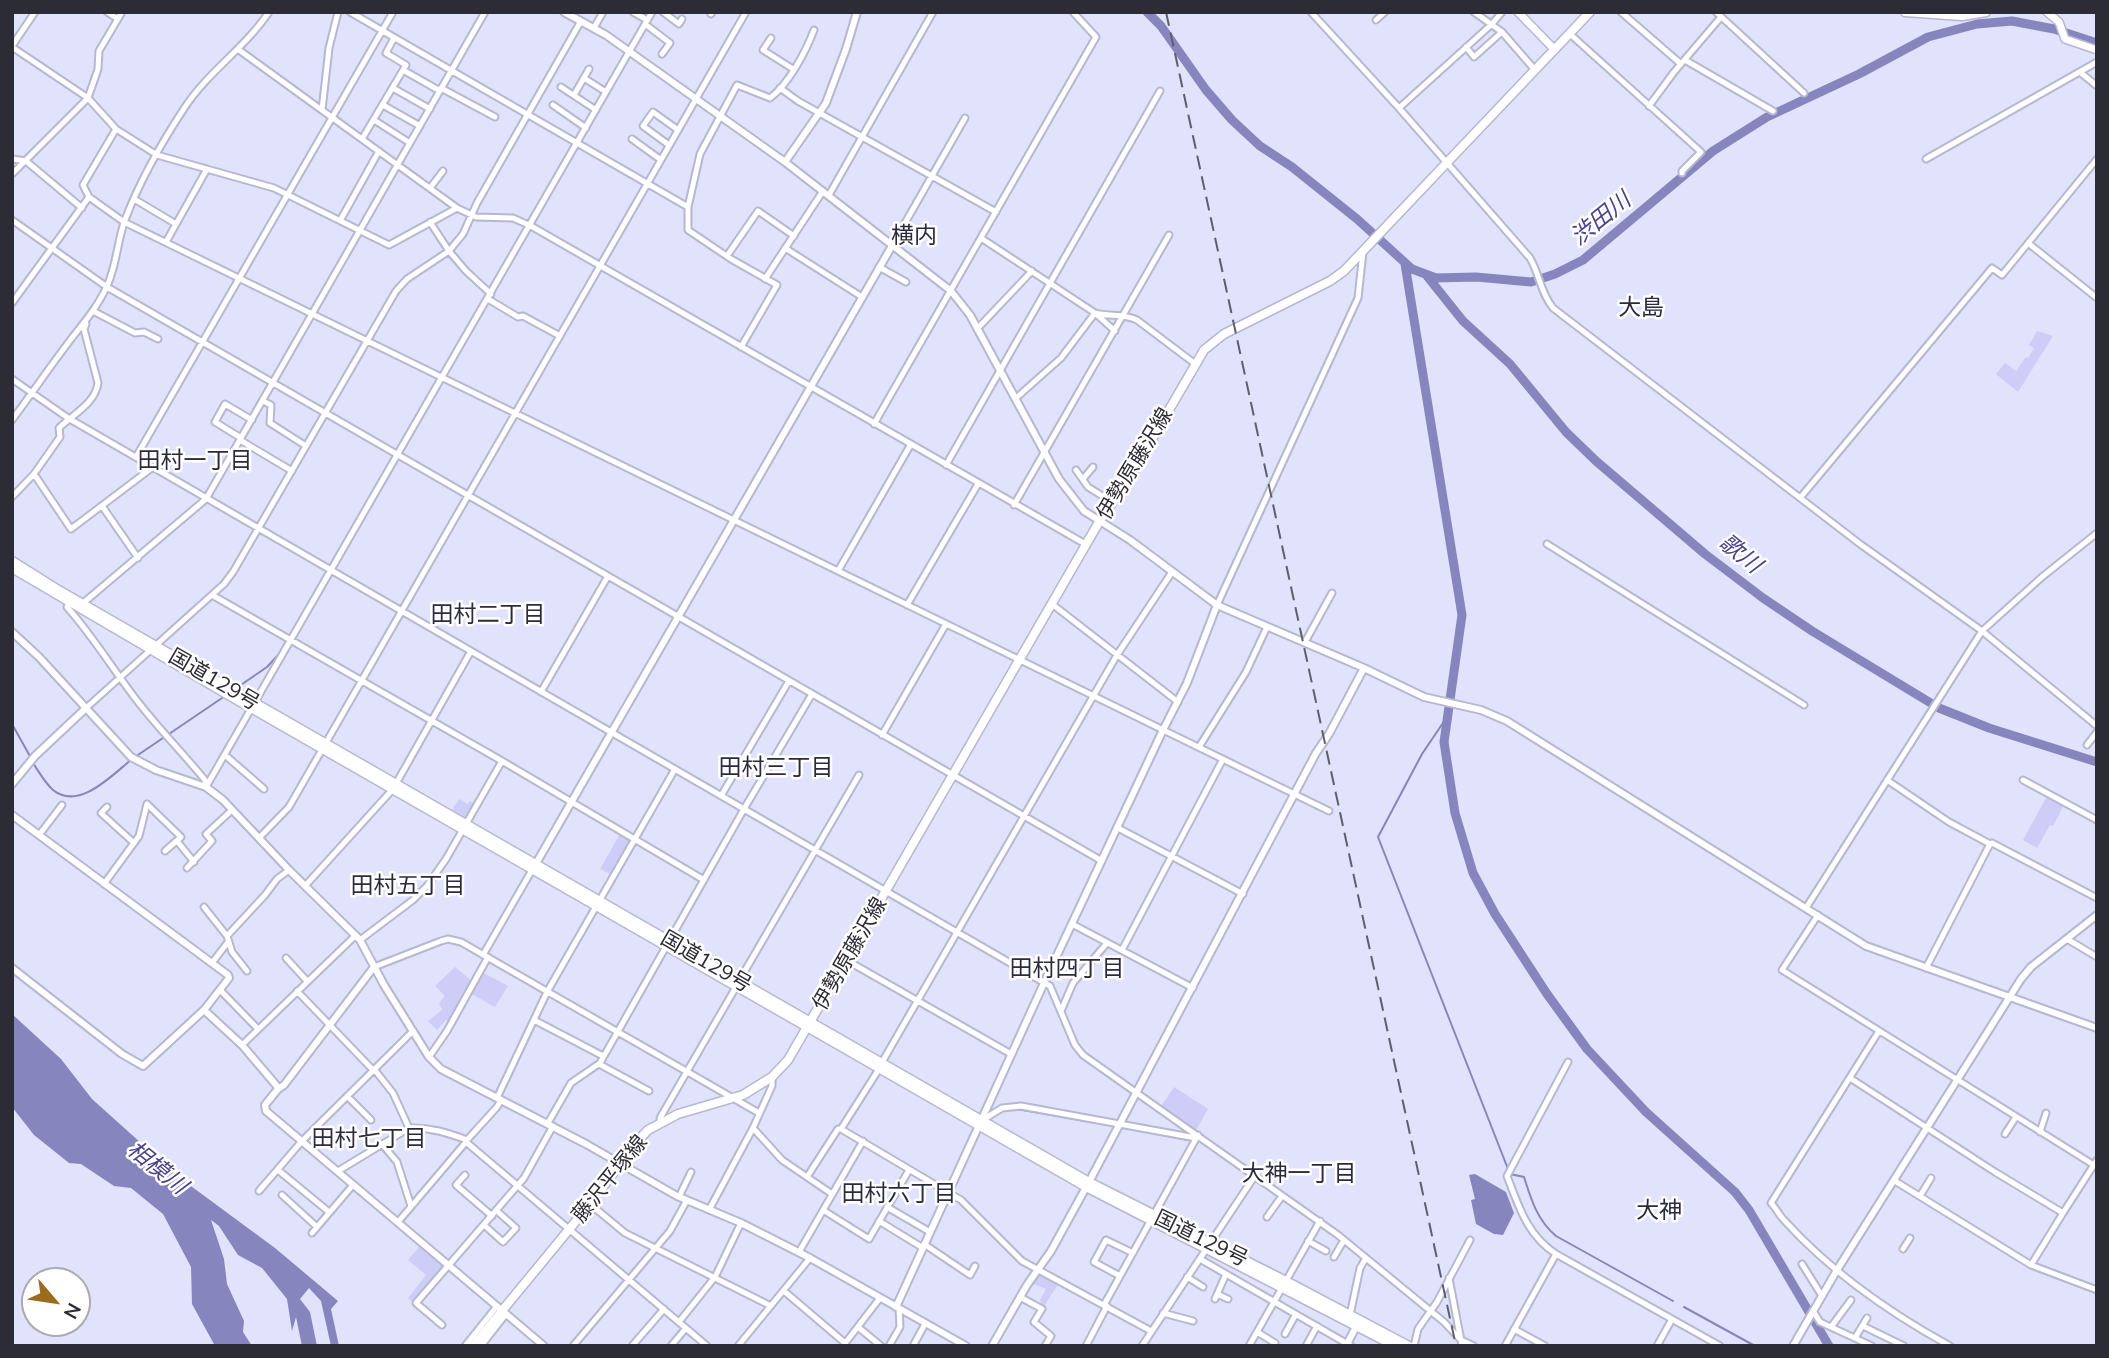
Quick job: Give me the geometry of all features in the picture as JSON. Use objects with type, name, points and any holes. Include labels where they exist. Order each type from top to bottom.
[{"type":"main road","points":[[1518,12],[1555,50]]},
{"type":"main road","name":"伊勢原藤沢線","points":[[809,1026],[1019,659],[1099,522],[1145,451],[1194,363],[1215,339],[1330,281],[1344,271],[1590,12]]},
{"type":"main road","points":[[1905,12],[1972,16],[1986,12]]},
{"type":"main road","points":[[2047,12],[2059,22],[2063,34],[2070,41],[2097,50]]},
{"type":"main road","name":"国道129号","points":[[12,561],[81,611],[152,647],[1088,1185],[1409,1346]]},
{"type":"main road","name":"国道129号","points":[[12,568],[81,611],[152,647]]},
{"type":"main road","name":"藤沢平塚線","points":[[473,1346],[590,1204],[633,1146],[661,1122],[678,1114],[732,1099],[762,1085],[793,1054],[809,1026]]},
{"type":"main road","name":"国道129号","points":[[1354,1320],[1395,1346]]},
{"type":"street","points":[[35,12],[12,47],[88,98],[116,129],[157,155],[274,188],[389,244],[457,208]]},
{"type":"street","points":[[107,12],[118,19]]},
{"type":"street","points":[[12,174],[88,98],[98,69],[99,51],[122,12]]},
{"type":"street","points":[[12,420],[86,321],[107,287],[116,263],[124,222],[134,198],[200,86],[239,50],[269,12]]},
{"type":"street","points":[[322,110],[329,48],[338,12]]},
{"type":"street","points":[[350,12],[688,207]]},
{"type":"street","points":[[136,457],[393,12]]},
{"type":"street","points":[[206,787],[205,780],[162,732],[119,677],[84,626],[81,611],[206,499],[485,12]]},
{"type":"street","points":[[564,12],[630,52],[785,162],[951,291],[966,309],[1044,453],[1077,504],[1217,605],[1364,668],[1423,697],[1481,709],[1507,721],[1877,951],[2097,1028]]},
{"type":"street","points":[[594,28],[603,12]]},
{"type":"street","points":[[633,12],[670,43],[662,54]]},
{"type":"street","points":[[206,787],[652,12]]},
{"type":"street","points":[[663,12],[679,24],[682,19]]},
{"type":"street","points":[[259,838],[289,807],[746,12]]},
{"type":"street","points":[[785,162],[820,112],[838,72],[857,12]]},
{"type":"street","points":[[765,279],[826,193],[862,136],[933,12]]},
{"type":"street","points":[[874,424],[1096,37],[1073,12]]},
{"type":"street","points":[[1311,12],[1530,258],[1537,271],[1540,290],[1553,307],[1904,577],[1982,631],[2097,726]]},
{"type":"street","points":[[1376,20],[1385,12]]},
{"type":"street","points":[[1474,12],[1503,32],[1536,70]]},
{"type":"street","points":[[1399,108],[1502,12]]},
{"type":"street","points":[[1621,12],[1683,62],[1773,111]]},
{"type":"street","points":[[1716,12],[1804,93]]},
{"type":"street","points":[[1649,106],[1721,17]]},
{"type":"street","points":[[12,784],[35,756],[212,595],[233,572],[396,291],[407,279],[449,251],[459,241],[581,22]]},
{"type":"street","points":[[741,347],[777,285],[688,230],[688,207],[699,154],[737,85],[770,98],[805,51],[814,30]]},
{"type":"street","points":[[1466,47],[1474,57],[1503,32]]},
{"type":"street","points":[[1570,34],[1701,152],[1682,173]]},
{"type":"street","points":[[362,139],[406,65],[386,53],[394,38]]},
{"type":"street","points":[[771,38],[762,50],[793,69]]},
{"type":"street","points":[[239,50],[457,208],[471,216],[513,218],[531,226],[1087,545]]},
{"type":"street","points":[[1926,159],[2097,62]]},
{"type":"street","points":[[574,95],[589,69]]},
{"type":"street","points":[[403,70],[495,117]]},
{"type":"street","points":[[2081,73],[2097,86]]},
{"type":"street","points":[[584,78],[606,92]]},
{"type":"street","points":[[393,88],[430,109]]},
{"type":"street","points":[[561,88],[596,110]]},
{"type":"street","points":[[780,88],[798,101],[996,212]]},
{"type":"street","points":[[946,465],[1160,91]]},
{"type":"street","points":[[383,104],[420,126]]},
{"type":"street","points":[[553,105],[586,128]]},
{"type":"street","points":[[669,145],[643,126],[653,112],[678,130]]},
{"type":"street","points":[[429,1056],[447,1031],[534,867],[965,118]]},
{"type":"street","points":[[374,120],[410,143]]},
{"type":"street","points":[[116,129],[83,185],[89,197],[124,222],[1329,811]]},
{"type":"street","points":[[632,139],[661,160]]},
{"type":"street","points":[[341,219],[379,152]]},
{"type":"street","points":[[12,159],[26,161],[82,208]]},
{"type":"street","points":[[1800,498],[1992,268],[2002,275],[2097,159]]},
{"type":"street","points":[[166,242],[206,169]]},
{"type":"street","points":[[430,188],[443,171]]},
{"type":"street","points":[[12,303],[89,197]]},
{"type":"street","points":[[134,198],[176,224]]},
{"type":"street","points":[[727,256],[758,211],[793,236]]},
{"type":"street","points":[[12,220],[107,287],[324,415],[1102,862]]},
{"type":"street","points":[[430,222],[449,251],[490,297],[518,317],[523,316],[560,336]]},
{"type":"street","points":[[1014,505],[1169,235]]},
{"type":"street","points":[[981,238],[1096,313],[1115,331]]},
{"type":"street","points":[[2028,243],[2097,298]]},
{"type":"street","points":[[785,248],[862,297]]},
{"type":"street","points":[[890,1346],[900,1327],[897,1308],[930,1232],[1044,983],[1163,730],[1188,683],[1217,605],[1358,298],[1363,252]]},
{"type":"street","points":[[879,267],[906,282]]},
{"type":"street","points":[[977,329],[1031,271]]},
{"type":"street","points":[[93,311],[135,333],[144,332],[158,339]]},
{"type":"street","points":[[1096,313],[1136,320],[1194,363]]},
{"type":"street","points":[[1014,399],[1062,358],[1096,313]]},
{"type":"street","points":[[12,497],[34,474],[60,438],[59,428],[88,403],[97,390],[98,383],[84,329],[86,321]]},
{"type":"street","points":[[12,379],[68,418],[206,499],[1050,986],[1075,1045],[1083,1055],[1320,1222],[1430,1312],[1462,1343],[1474,1346]]},
{"type":"street","points":[[263,401],[271,405],[270,423],[306,446]]},
{"type":"street","points":[[252,420],[225,404],[215,422],[292,471]]},
{"type":"street","points":[[838,571],[911,444]]},
{"type":"street","points":[[34,474],[71,529],[153,467]]},
{"type":"street","points":[[1083,479],[1093,467]]},
{"type":"street","points":[[1076,470],[1088,486],[1112,502]]},
{"type":"street","points":[[907,605],[978,484]]},
{"type":"street","points":[[102,506],[138,558]]},
{"type":"street","points":[[1806,908],[1982,631],[2042,577],[2097,533]]},
{"type":"street","points":[[1547,544],[1804,705]]},
{"type":"street","points":[[807,1177],[880,1066],[1117,655],[1172,572]]},
{"type":"street","points":[[541,691],[608,576]]},
{"type":"street","points":[[1304,642],[1332,593]]},
{"type":"street","points":[[212,595],[704,880]]},
{"type":"street","points":[[1052,604],[1178,702]]},
{"type":"street","points":[[84,626],[94,617]]},
{"type":"street","points":[[882,735],[946,624]]},
{"type":"street","points":[[1199,747],[1246,672],[1267,627]]},
{"type":"street","points":[[12,632],[39,657],[133,759],[206,787],[219,796],[304,886],[358,937],[435,1064],[679,1197],[741,1223],[799,1252],[961,1344]]},
{"type":"street","points":[[304,886],[394,786],[471,651]]},
{"type":"street","points":[[992,1346],[1088,1185],[1364,668]]},
{"type":"street","points":[[721,796],[789,681]]},
{"type":"street","points":[[411,1309],[518,1185],[571,1083],[599,1064],[812,694]]},
{"type":"street","points":[[2087,745],[2097,732]]},
{"type":"street","points":[[225,755],[264,789]]},
{"type":"street","points":[[1122,950],[1223,759]]},
{"type":"street","points":[[242,1045],[307,981],[358,937],[413,900],[427,886],[502,761]]},
{"type":"street","points":[[398,1222],[497,1107],[547,992],[675,769]]},
{"type":"street","points":[[661,1122],[660,1118],[859,775]]},
{"type":"street","points":[[1887,780],[1949,822],[2097,898]]},
{"type":"street","points":[[2023,780],[2097,820]]},
{"type":"street","points":[[104,884],[139,836],[147,804],[181,837],[165,850]]},
{"type":"street","points":[[39,835],[62,805]]},
{"type":"street","points":[[107,807],[101,813],[134,843]]},
{"type":"street","points":[[187,869],[212,841],[206,834],[232,810]]},
{"type":"street","points":[[12,815],[229,978],[204,1010],[147,1063],[139,1065],[12,968]]},
{"type":"street","points":[[1118,828],[1243,894]]},
{"type":"street","points":[[177,841],[194,862]]},
{"type":"street","points":[[1926,968],[1990,844]]},
{"type":"street","points":[[212,963],[227,939],[277,879],[289,870]]},
{"type":"street","points":[[204,907],[247,971]]},
{"type":"street","points":[[1818,915],[1782,970],[2040,1132],[2096,1164],[2031,1265]]},
{"type":"street","points":[[1793,1346],[1837,1270],[2027,972],[2097,915]]},
{"type":"street","points":[[1072,924],[1193,988]]},
{"type":"street","points":[[544,1346],[265,1108],[374,967],[448,939],[461,942],[759,1113]]},
{"type":"street","points":[[2067,939],[2097,957]]},
{"type":"street","points":[[1061,1010],[1073,983],[1107,943]]},
{"type":"street","points":[[286,958],[307,981]]},
{"type":"street","points":[[846,960],[1011,1054]]},
{"type":"street","points":[[220,990],[257,1030]]},
{"type":"street","points":[[297,991],[374,1069],[393,1093],[409,1128]]},
{"type":"street","points":[[204,1010],[242,1045],[278,1089]]},
{"type":"street","points":[[534,1020],[603,1056]]},
{"type":"street","points":[[259,1191],[302,1141],[414,1031]]},
{"type":"street","points":[[1879,1031],[1771,1203],[1781,1217],[1837,1270],[1923,1331],[1950,1346]]},
{"type":"street","points":[[1568,1062],[1507,1176],[1530,1230],[1542,1244],[1556,1254],[1720,1346]]},
{"type":"street","points":[[599,1064],[649,1091]]},
{"type":"street","points":[[709,1210],[772,1086],[772,1077]]},
{"type":"street","points":[[1850,1078],[2063,1213]]},
{"type":"street","points":[[347,1096],[371,1120]]},
{"type":"street","points":[[980,1124],[994,1112],[1010,1106],[1197,1137]]},
{"type":"street","points":[[2040,1132],[2046,1113]]},
{"type":"street","points":[[2005,1134],[2016,1117]]},
{"type":"street","points":[[338,1171],[409,1128],[434,1130],[467,1141],[707,1346]]},
{"type":"street","points":[[752,1128],[782,1160],[832,1194]]},
{"type":"street","points":[[841,1129],[967,1205],[1013,1255],[1151,1331]]},
{"type":"street","points":[[1086,1346],[1120,1276],[1197,1137]]},
{"type":"street","points":[[799,1252],[863,1141]]},
{"type":"street","points":[[382,1144],[397,1162],[411,1206]]},
{"type":"street","points":[[278,1170],[330,1212]]},
{"type":"street","points":[[823,1210],[869,1239],[909,1170]]},
{"type":"street","points":[[679,1197],[691,1172]]},
{"type":"street","points":[[465,1175],[456,1185],[516,1228],[503,1242],[484,1225]]},
{"type":"street","points":[[1142,1346],[1254,1177]]},
{"type":"street","points":[[1920,1196],[1931,1178]]},
{"type":"street","points":[[1895,1181],[2031,1265],[2097,1290]]},
{"type":"street","points":[[282,1195],[315,1230],[353,1185]]},
{"type":"street","points":[[1267,1217],[1282,1196]]},
{"type":"street","points":[[573,1346],[670,1231],[687,1200]]},
{"type":"street","points":[[590,1204],[625,1233],[771,1306]]},
{"type":"street","points":[[887,1207],[930,1232]]},
{"type":"street","points":[[879,1220],[970,1275],[975,1266]]},
{"type":"street","points":[[1249,1346],[1320,1222]]},
{"type":"street","points":[[679,1322],[715,1278],[741,1223]]},
{"type":"street","points":[[1903,1249],[1910,1238]]},
{"type":"street","points":[[1120,1276],[1094,1262],[1106,1240],[1133,1253]]},
{"type":"street","points":[[1334,1257],[1344,1240]]},
{"type":"street","points":[[1414,1346],[1418,1329],[1470,1240]]},
{"type":"street","points":[[1308,1241],[1326,1251]]},
{"type":"street","points":[[1505,1346],[1556,1254]]},
{"type":"street","points":[[738,1346],[810,1258]]},
{"type":"street","points":[[1200,1259],[1348,1345],[1354,1320],[1358,1275],[1366,1258]]},
{"type":"street","points":[[1802,1264],[1822,1296]]},
{"type":"street","points":[[1226,1274],[1216,1296],[1228,1299]]},
{"type":"street","points":[[1187,1278],[1203,1287]]},
{"type":"street","points":[[1449,1278],[1462,1343]]},
{"type":"street","points":[[784,1291],[844,1344],[880,1298]]},
{"type":"street","points":[[1020,1297],[1042,1309],[1034,1322],[1051,1336],[1045,1346]]},
{"type":"street","points":[[1831,1327],[1851,1300]]},
{"type":"street","points":[[416,1304],[442,1325]]},
{"type":"street","points":[[632,1346],[664,1309]]},
{"type":"street","points":[[465,1346],[501,1310]]},
{"type":"street","points":[[481,1346],[501,1310]]},
{"type":"street","points":[[1813,1312],[1820,1322],[1872,1346]]},
{"type":"street","points":[[1163,1314],[1193,1321]]},
{"type":"street","points":[[1285,1334],[1296,1314]]},
{"type":"street","points":[[1855,1338],[1867,1318]]},
{"type":"street","points":[[1657,1346],[1672,1319]]},
{"type":"street","points":[[913,1346],[925,1324]]},
{"type":"street","points":[[1306,1346],[1317,1326]]},
{"type":"street","points":[[1863,1326],[1904,1346]]},
{"type":"street","points":[[858,1327],[881,1346]]},
{"type":"street","points":[[671,1346],[686,1328]]},
{"type":"street","points":[[1514,1329],[1545,1346]]},
{"type":"street","points":[[1257,1332],[1275,1343]]},
{"type":"shaded area","points":[[2037,331],[2053,336],[2018,392],[1996,374],[2005,363],[2016,371],[2034,348],[2029,345]]},
{"type":"shaded area","points":[[2047,796],[2064,805],[2037,848],[2023,840]]},
{"type":"shaded area","points":[[459,799],[468,804],[470,801],[474,803],[466,818],[452,810]]},
{"type":"shaded area","points":[[620,834],[631,841],[612,875],[600,869]]},
{"type":"shaded area","points":[[455,967],[473,982],[451,1023],[446,1020],[437,1030],[428,1021],[442,1010],[439,1003],[445,996],[435,986]]},
{"type":"shaded area","points":[[482,972],[508,986],[495,1007],[470,993]]},
{"type":"shaded area","points":[[1174,1087],[1208,1109],[1195,1132],[1160,1108]]},
{"type":"shaded area","points":[[421,1245],[445,1265],[413,1303],[408,1298],[426,1275],[408,1260]]},
{"type":"shaded area","points":[[1039,1272],[1059,1283],[1044,1306],[1040,1300],[1046,1289],[1031,1283]]},
{"type":"water","name":"相模川","points":[[12,1014],[61,1059],[92,1099],[180,1178],[275,1248],[338,1301],[331,1309],[339,1346],[331,1346],[321,1301],[309,1288],[300,1299],[310,1312],[317,1346],[302,1346],[296,1317],[292,1331],[287,1299],[262,1268],[238,1255],[219,1226],[211,1220],[224,1259],[227,1284],[244,1321],[243,1332],[252,1346],[215,1346],[192,1304],[191,1267],[163,1214],[131,1188],[114,1186],[81,1164],[69,1163],[34,1135],[12,1107]]},
{"type":"water","points":[[1475,1174],[1506,1192],[1514,1213],[1503,1235],[1494,1234],[1476,1224],[1471,1200],[1475,1199],[1469,1175]]},
{"type":"waterway","name":"渋田川","points":[[1147,12],[1161,26],[1206,90],[1232,120],[1260,146],[1292,167],[1357,219],[1412,269],[1436,278],[1476,277],[1531,282],[1583,260],[1713,151],[1767,117],[1859,74],[1928,37],[1977,24],[2012,21],[2054,29],[2097,43]]},
{"type":"waterway","points":[[1405,264],[1462,615],[1444,742],[1455,813],[1473,873],[1495,914],[1587,1049],[1646,1112],[1735,1192],[1749,1210],[1829,1346]]},
{"type":"waterway","name":"歌川","points":[[1427,276],[1463,321],[1510,364],[1566,432],[1596,461],[1705,554],[1763,598],[1939,708],[1989,728],[2097,762]]},
{"type":"waterway","points":[[235,689],[267,667],[280,653]]},
{"type":"waterway","points":[[169,734],[225,696]]},
{"type":"waterway","points":[[1447,717],[1422,754],[1378,837],[1508,1169]]},
{"type":"waterway","points":[[12,724],[31,758]]},
{"type":"waterway","points":[[135,757],[163,738]]},
{"type":"waterway","points":[[33,763],[53,790],[73,796],[84,794],[105,782],[131,760]]},
{"type":"waterway","points":[[1017,1109],[1115,1126]]},
{"type":"waterway","points":[[1121,1127],[1188,1140]]},
{"type":"waterway","points":[[1510,1174],[1524,1177],[1539,1216],[1556,1236],[1673,1301]]},
{"type":"waterway","points":[[1684,1307],[1755,1346]]},
{"type":"railway","points":[[1166,12],[1456,1346]]},
{"type":"district","name":"横内","points":[[914,236]]},
{"type":"district","name":"大島","points":[[1641,308]]},
{"type":"district","name":"田村一丁目","points":[[195,461]]},
{"type":"district","name":"田村二丁目","points":[[488,615]]},
{"type":"district","name":"田村三丁目","points":[[776,768]]},
{"type":"district","name":"田村五丁目","points":[[408,886]]},
{"type":"district","name":"田村四丁目","points":[[1067,969]]},
{"type":"district","name":"田村七丁目","points":[[369,1139]]},
{"type":"district","name":"大神一丁目","points":[[1299,1174]]},
{"type":"district","name":"田村六丁目","points":[[899,1194]]},
{"type":"district","name":"大神","points":[[1659,1211]]}]
